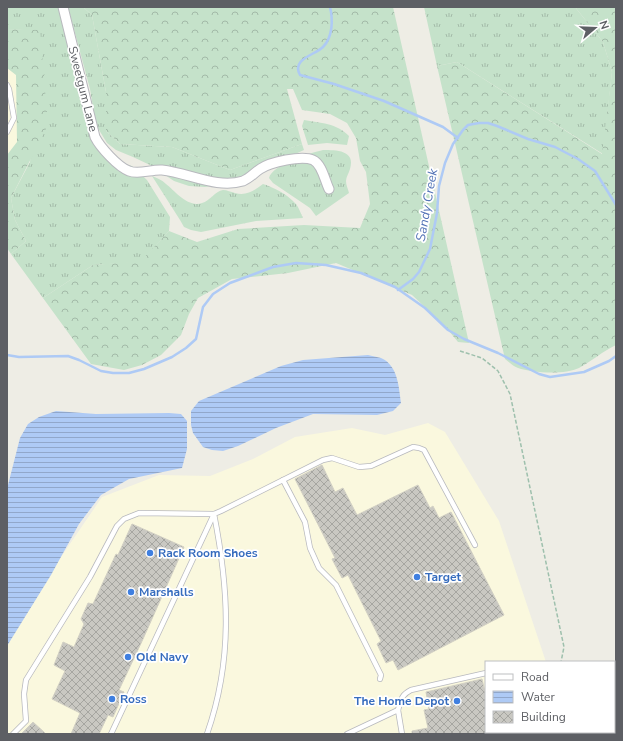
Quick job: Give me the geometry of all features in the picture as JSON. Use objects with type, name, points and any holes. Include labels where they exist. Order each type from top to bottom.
[{"type":"street","name":"Sweetgum Lane","points":[[63,7],[95,137],[99,144],[124,168],[134,172],[160,170],[198,177],[208,181],[230,183],[249,178],[259,169],[275,162],[312,159],[319,166],[329,189]]},
{"type":"lane","points":[[7,85],[14,118],[7,132]]},
{"type":"lane","points":[[13,734],[26,721],[24,694],[26,680],[90,577],[117,526],[124,519],[139,513],[214,514],[323,460],[332,458],[359,467],[371,466],[413,447],[424,450],[475,546]]},
{"type":"lane","points":[[283,480],[305,522],[310,548],[319,568],[336,585],[381,675],[380,678]]},
{"type":"lane","points":[[111,734],[214,514]]},
{"type":"lane","points":[[207,734],[212,720],[220,684],[225,650],[227,614],[224,576],[214,514]]},
{"type":"lane","points":[[402,734],[398,710],[401,699],[405,693],[411,690],[485,673]]},
{"type":"lane","points":[[347,734],[398,710]]},
{"type":"path","points":[[460,351],[482,358],[498,371],[510,394],[564,647],[561,661]]},
{"type":"shaded area","points":[[7,58],[27,73],[31,141],[7,171]]},
{"type":"shaded area","points":[[428,423],[445,432],[499,521],[546,661],[485,661],[485,733],[569,734],[7,734],[7,636],[102,497],[159,475],[210,476],[253,459],[295,437],[352,428],[385,435]]},
{"type":"green space","points":[[7,7],[60,7],[97,148],[108,159],[132,166],[147,180],[170,217],[169,231],[141,262],[93,265],[43,298],[11,254],[26,241],[15,220],[11,198],[30,162],[40,31],[7,29]]},
{"type":"green space","points":[[68,7],[83,7],[92,15],[106,92],[106,131],[120,144],[172,147],[230,170],[302,144],[304,150],[271,165],[261,174],[251,179],[205,187],[189,186],[174,181],[150,165],[116,150],[107,143],[96,125],[90,89]]},
{"type":"green space","points":[[83,7],[393,7],[469,343],[458,342],[444,325],[412,295],[336,263],[288,273],[232,279],[198,298],[189,314],[181,335],[161,355],[142,365],[124,370],[91,364],[43,298],[93,265],[141,261],[169,231],[197,242],[238,229],[304,225],[360,228],[370,204],[366,172],[360,161],[356,138],[347,123],[330,114],[302,110],[293,89],[287,89],[302,144],[230,170],[172,147],[120,144],[106,131],[106,92],[92,15]]},
{"type":"green space","points":[[424,7],[575,7],[603,42],[612,72],[603,154],[457,62],[437,66]]},
{"type":"green space","points":[[575,7],[616,7],[616,345],[579,368],[566,372],[540,372],[518,368],[505,359],[437,66],[457,62],[602,154],[612,72],[603,42]]},
{"type":"green space","points":[[7,29],[40,30],[48,125],[11,198],[15,220],[26,241],[11,254],[7,248],[7,155],[17,142],[16,75],[7,68]]},
{"type":"green space","points":[[304,120],[328,124],[339,128],[349,136],[347,145],[327,143],[308,145],[302,126]]},
{"type":"green space","points":[[323,150],[344,152],[350,158],[350,169],[346,178],[349,193],[316,216],[310,208],[273,183],[269,178],[272,173],[284,164]]},
{"type":"green space","points":[[152,176],[163,181],[187,201],[197,204],[205,202],[217,192],[223,190],[243,194],[253,191],[263,184],[276,189],[289,197],[296,204],[303,218],[256,221],[201,232],[191,230],[184,227]]},
{"type":"water","points":[[368,355],[387,361],[394,371],[397,378],[401,403],[393,411],[377,415],[313,414],[223,451],[203,447],[193,433],[191,425],[191,411],[199,401],[281,366],[303,360]]},
{"type":"water","points":[[56,411],[96,414],[181,414],[187,421],[187,449],[182,468],[129,479],[101,495],[79,524],[51,575],[7,646],[7,489],[20,438],[28,424],[39,417]]},
{"type":"building","name":"Target","points":[[322,465],[335,492],[343,488],[357,515],[418,485],[430,508],[433,506],[439,518],[451,512],[504,615],[398,670],[393,660],[386,663],[377,644],[381,641],[348,575],[342,578],[332,559],[335,558],[295,479]]},
{"type":"building","points":[[132,524],[184,547],[119,690],[124,692],[113,717],[108,715],[99,734],[71,734],[80,713],[52,699],[65,671],[54,665],[63,642],[74,647],[84,624],[81,619],[88,603],[93,604],[116,554],[118,555]]},
{"type":"building","name":"The Home Depot","points":[[482,679],[485,692],[486,734],[412,734],[412,731],[428,728],[424,710],[429,709],[426,692]]},
{"type":"building","points":[[33,722],[46,734],[21,734]]},
{"type":"waterway","name":"Sandy Creek","points":[[330,7],[332,22],[329,38],[323,47],[301,61],[298,70],[300,75],[334,84],[384,101],[443,127],[458,138]]},
{"type":"waterway","points":[[398,290],[413,279],[419,272],[430,249],[437,213],[439,186],[445,163],[453,144],[468,125],[488,123],[528,139],[555,147],[578,159],[595,171],[616,205]]},
{"type":"waterway","name":"Sandy Creek","points":[[7,355],[19,357],[68,356],[101,371],[113,373],[129,373],[144,369],[172,357],[196,339],[203,307],[213,294],[230,283],[273,267],[296,263],[326,265],[361,273],[395,287],[425,308],[448,330],[539,374],[550,377],[584,372],[609,361],[616,356]]},
{"type":"place","name":"Rack Room Shoes","points":[[150,553]]},
{"type":"place","name":"Target","points":[[417,577]]},
{"type":"place","name":"Marshalls","points":[[131,592]]},
{"type":"place","name":"Old Navy","points":[[128,657]]},
{"type":"place","name":"Ross","points":[[112,699]]},
{"type":"place","name":"The Home Depot","points":[[457,701]]}]
